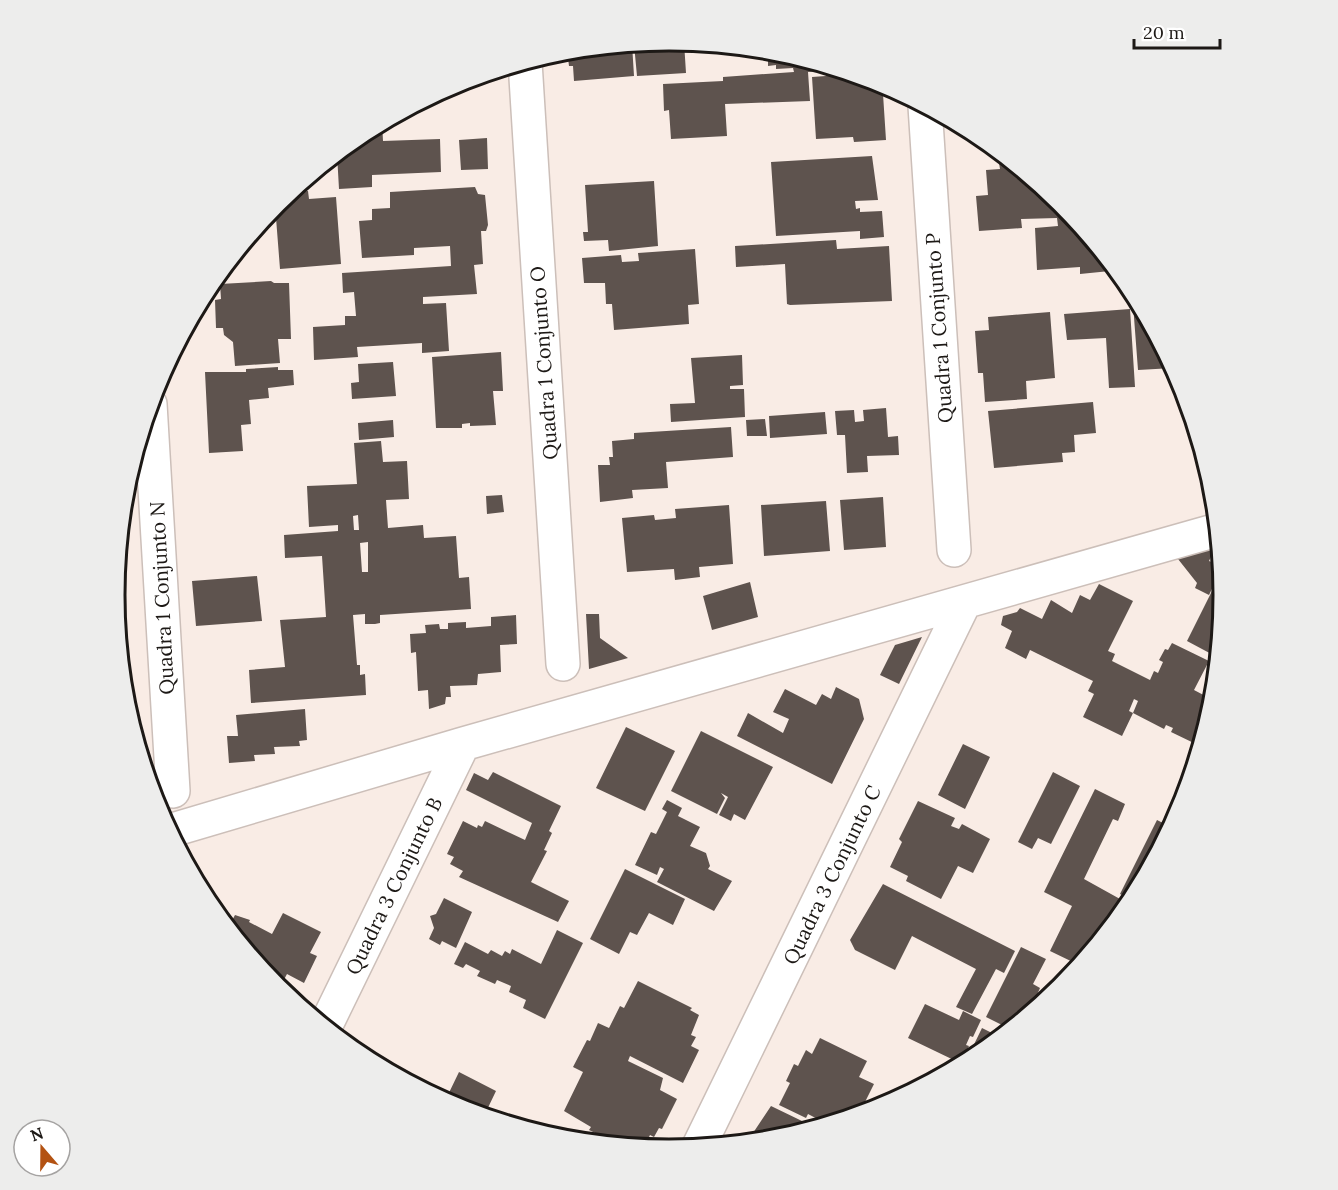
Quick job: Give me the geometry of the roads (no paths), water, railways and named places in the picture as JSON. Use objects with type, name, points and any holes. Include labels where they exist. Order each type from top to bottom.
[{"type":"street","name":"Quadra 1 Conjunto O","points":[[526,71],[564,664]]},
{"type":"street","name":"Quadra 1 Conjunto P","points":[[926,116],[954,550]]},
{"type":"street","name":"Quadra 1 Conjunto N","points":[[151,429],[173,791]]},
{"type":"street","points":[[178,829],[463,744],[1209,532]]},
{"type":"street","name":"Quadra 3 Conjunto C","points":[[703,1138],[964,603]]},
{"type":"street","name":"Quadra 3 Conjunto B","points":[[329,1020],[463,744]]}]
